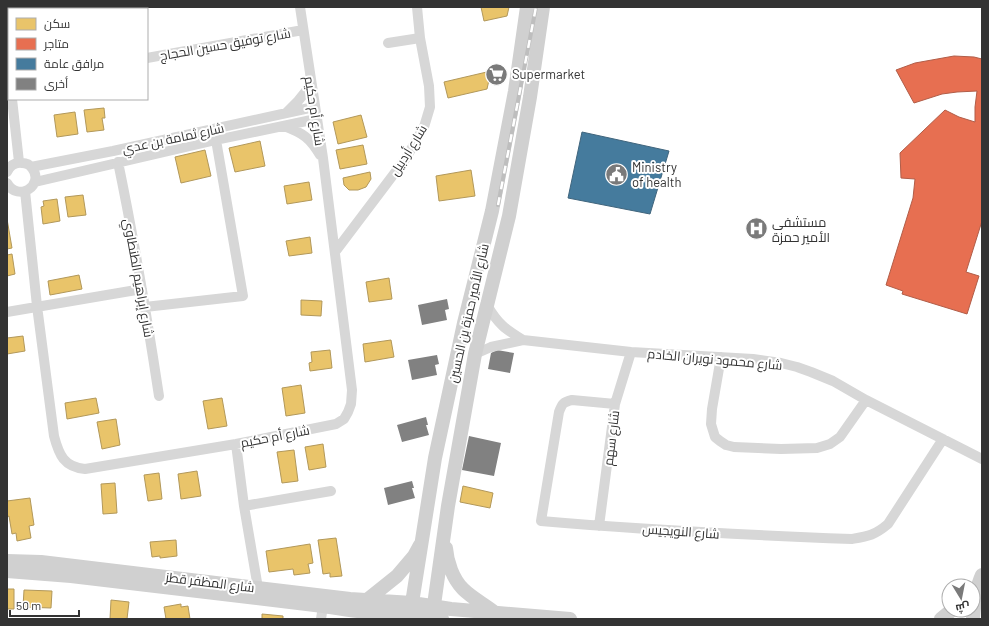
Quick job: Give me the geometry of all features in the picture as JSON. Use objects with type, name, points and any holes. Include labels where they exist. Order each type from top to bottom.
[{"type":"main road","name":"شارع الأمير حمزة بن الحسين","points":[[412,613],[436,458],[464,323],[493,204],[515,91],[527,7]]},
{"type":"main road","name":"شارع الأمير حمزة بن الحسين","points":[[435,616],[448,506],[475,354],[509,216],[543,7]]},
{"type":"main road","points":[[446,528],[447,553],[450,565],[457,581],[463,588],[494,612]]},
{"type":"main road","points":[[367,600],[397,576],[414,556],[422,542]]},
{"type":"main road","points":[[7,551],[25,561]]},
{"type":"main road","name":"شارع المظفر قطز","points":[[7,561],[25,561],[367,600],[412,613]]},
{"type":"main road","name":"شارع المظفر قطز","points":[[7,571],[71,576],[322,612],[352,611],[384,614],[412,613]]},
{"type":"main road","points":[[412,613],[435,616],[451,609],[570,619]]},
{"type":"main road","points":[[352,611],[366,619]]},
{"type":"street","name":"شارع أم حكيم","points":[[25,191],[37,306],[54,436],[56,446],[69,465],[85,469],[236,444],[336,424],[344,419],[351,404],[352,390],[323,158],[314,107],[300,7]]},
{"type":"street","name":"شارع أردبيل","points":[[335,252],[406,158],[424,128],[430,107],[429,86],[420,38],[417,7]]},
{"type":"street","name":"شارع توفيق حسين الحجاج","points":[[148,58],[303,30]]},
{"type":"street","points":[[388,42],[420,38]]},
{"type":"street","points":[[285,113],[303,95],[311,84]]},
{"type":"street","points":[[12,100],[20,162]]},
{"type":"street","name":"شارع ثمامة بن عدي","points":[[31,167],[216,130],[314,107]]},
{"type":"street","name":"شارع ثمامة بن عدي","points":[[35,182],[216,140],[316,120]]},
{"type":"street","points":[[284,126],[296,130],[307,138],[314,144],[323,158]]},
{"type":"street","points":[[145,307],[244,296],[216,140]]},
{"type":"street","points":[[7,172],[14,164],[20,162],[26,163],[31,167],[36,176],[33,186],[25,191],[20,192],[8,186]]},
{"type":"street","name":"شارع إبراهيم الطنطاوي","points":[[118,162],[142,289],[159,396]]},
{"type":"street","points":[[7,312],[142,289]]},
{"type":"street","name":"شارع محمود نويران الخادم","points":[[487,305],[493,316],[500,324],[523,340]]},
{"type":"street","name":"شارع محمود نويران الخادم","points":[[475,354],[491,347],[523,340],[631,352],[753,359],[797,367],[833,381],[866,400],[982,459]]},
{"type":"street","name":"شارع سهم","points":[[599,526],[615,404],[631,352]]},
{"type":"street","points":[[721,357],[712,409],[711,424],[716,437],[720,441],[734,447],[781,449],[817,448],[830,444],[840,437],[866,400]]},
{"type":"street","name":"شارع النويجيس","points":[[615,404],[572,400],[562,404],[559,412],[541,521],[739,535],[852,539],[868,537],[888,524],[943,439]]},
{"type":"street","points":[[236,444],[244,506],[258,588]]},
{"type":"street","points":[[244,506],[331,491]]},
{"type":"building: سكن","points":[[481,7],[509,7],[507,16],[484,21]]},
{"type":"building: سكن","points":[[491,71],[487,89],[448,98],[444,82]]},
{"type":"building: سكن","points":[[104,108],[105,118],[102,118],[104,130],[87,132],[84,110]]},
{"type":"building: سكن","points":[[75,112],[78,134],[57,137],[54,115]]},
{"type":"building: سكن","points":[[361,115],[367,137],[338,144],[333,122]]},
{"type":"building: سكن","points":[[260,141],[265,166],[235,172],[229,148]]},
{"type":"building: سكن","points":[[363,145],[367,164],[340,169],[336,150]]},
{"type":"building: سكن","points":[[205,150],[211,176],[181,183],[175,157]]},
{"type":"building: سكن","points":[[471,170],[475,196],[439,201],[436,176]]},
{"type":"building: سكن","points":[[370,172],[371,179],[366,187],[358,190],[349,190],[344,185],[343,178]]},
{"type":"building: سكن","points":[[309,182],[312,200],[287,204],[284,186]]},
{"type":"building: سكن","points":[[83,195],[86,215],[68,217],[65,197]]},
{"type":"building: سكن","points":[[57,199],[60,221],[43,224],[41,207],[44,206],[43,201]]},
{"type":"building: سكن","points":[[7,219],[12,248],[7,249]]},
{"type":"building: سكن","points":[[310,237],[312,253],[289,256],[286,241]]},
{"type":"building: سكن","points":[[12,254],[15,274],[7,276],[7,255]]},
{"type":"building: سكن","points":[[79,275],[82,289],[50,295],[48,281]]},
{"type":"building: سكن","points":[[389,278],[392,299],[369,302],[366,282]]},
{"type":"building: سكن","points":[[301,300],[322,301],[321,316],[301,315]]},
{"type":"building: سكن","points":[[23,336],[25,351],[7,354],[7,338]]},
{"type":"building: سكن","points":[[391,340],[394,357],[365,362],[363,344]]},
{"type":"building: سكن","points":[[330,350],[332,368],[310,371],[309,363],[312,362],[311,352]]},
{"type":"building: سكن","points":[[301,385],[305,413],[286,416],[282,388]]},
{"type":"building: سكن","points":[[96,398],[99,413],[67,419],[65,403]]},
{"type":"building: سكن","points":[[222,398],[227,426],[208,429],[203,401]]},
{"type":"building: سكن","points":[[116,419],[120,445],[102,449],[97,422]]},
{"type":"building: سكن","points":[[323,444],[326,467],[309,470],[305,447]]},
{"type":"building: سكن","points":[[294,450],[298,481],[282,483],[277,452]]},
{"type":"building: سكن","points":[[197,471],[201,496],[181,499],[178,474]]},
{"type":"building: سكن","points":[[159,473],[162,499],[148,501],[144,475]]},
{"type":"building: سكن","points":[[115,483],[117,513],[103,514],[101,484]]},
{"type":"building: سكن","points":[[463,486],[493,493],[490,508],[460,502]]},
{"type":"building: سكن","points":[[30,498],[34,525],[29,526],[31,538],[17,541],[16,533],[12,534],[9,516],[7,517],[7,501]]},
{"type":"building: سكن","points":[[336,538],[342,576],[330,577],[330,573],[323,574],[318,540]]},
{"type":"building: سكن","points":[[176,540],[177,556],[160,558],[160,556],[152,557],[150,542]]},
{"type":"building: سكن","points":[[310,544],[313,563],[308,564],[310,573],[294,575],[293,569],[269,572],[266,551]]},
{"type":"building: سكن","points":[[7,589],[14,589],[14,609],[7,609]]},
{"type":"building: سكن","points":[[24,590],[52,591],[51,608],[23,607]]},
{"type":"building: سكن","points":[[111,600],[129,602],[127,619],[110,619]]},
{"type":"building: سكن","points":[[181,604],[181,607],[188,606],[190,619],[166,619],[164,607]]},
{"type":"building: سكن","points":[[262,614],[283,616],[283,619],[262,619]]},
{"type":"building: متاجر","points":[[954,56],[982,59],[982,221],[966,272],[979,276],[967,314],[902,294],[903,291],[886,285],[913,198],[915,179],[901,178],[900,153],[945,110],[959,117],[975,122],[977,91],[942,94],[914,103],[896,70],[915,63]]},
{"type":"building: مرافق عامة","name":"Ministry of health","points":[[582,132],[669,151],[650,214],[568,198]]},
{"type":"building: أخرى","points":[[447,299],[449,309],[445,310],[447,320],[422,325],[418,305]]},
{"type":"building: أخرى","points":[[497,350],[514,353],[510,373],[488,369],[491,353]]},
{"type":"building: أخرى","points":[[437,355],[439,364],[435,365],[437,375],[412,380],[408,360]]},
{"type":"building: أخرى","points":[[426,417],[428,425],[426,425],[429,435],[402,442],[397,425]]},
{"type":"building: أخرى","points":[[469,436],[501,443],[494,476],[462,470]]},
{"type":"building: أخرى","points":[[412,481],[414,488],[412,488],[415,498],[388,505],[384,488]]},
{"type":"railway","points":[[498,205],[536,7]]},
{"type":"place","name":"Supermarket","points":[[497,74]]},
{"type":"place","name":"Ministry of health","points":[[617,174]]},
{"type":"place","name":"مستشفى الأمير حمزة","points":[[756,229]]}]
